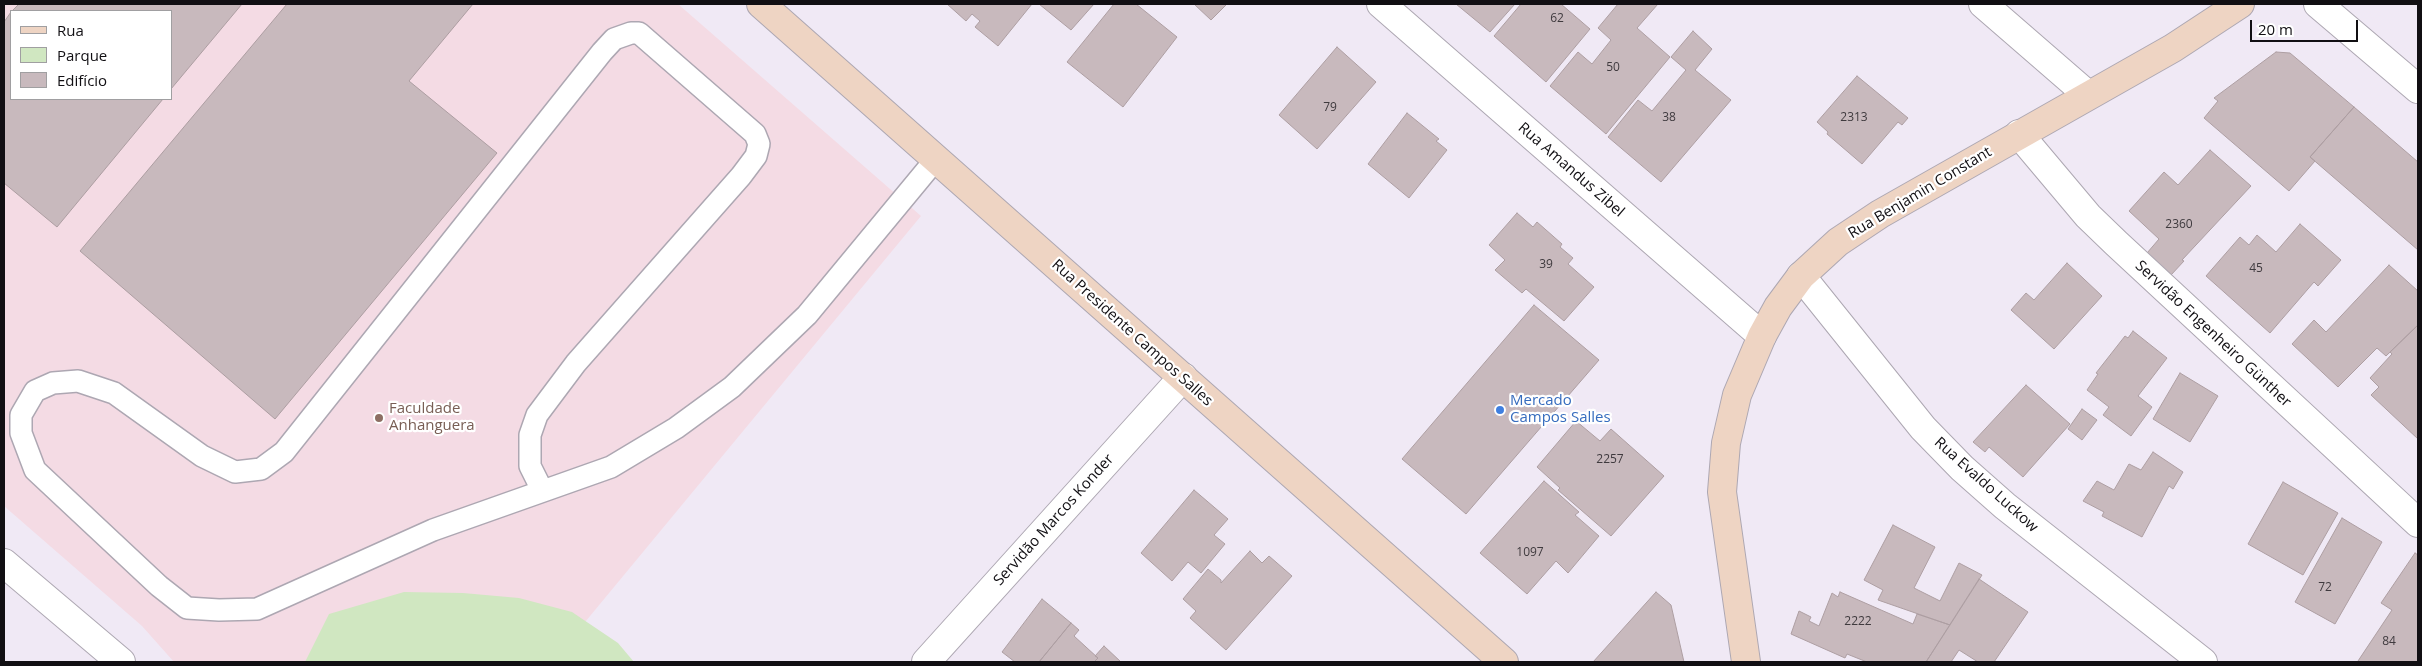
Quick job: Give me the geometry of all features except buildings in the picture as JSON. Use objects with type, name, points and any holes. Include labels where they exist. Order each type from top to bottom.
[{"type":"main road","name":"Rua Presidente Campos Salles","points":[[761,4],[1504,662]]},
{"type":"main road","name":"Rua Benjamin Constant","points":[[1746,662],[1722,492],[1726,443],[1737,394],[1762,336],[1778,308],[1801,276],[1838,242],[1880,214],[2173,48],[2240,4]]},
{"type":"street","name":"Rua Amandus Zibel","points":[[1381,4],[1762,336]]},
{"type":"street","points":[[1983,4],[2088,96]]},
{"type":"street","points":[[2318,4],[2418,89]]},
{"type":"street","name":"Servidão Engenheiro Günther","points":[[2019,134],[2088,216],[2116,244],[2418,523]]},
{"type":"street","name":"Rua Evaldo Luckow","points":[[1801,276],[1922,428],[1962,468],[2005,506],[2203,662]]},
{"type":"street","name":"Servidão Marcos Konder","points":[[926,662],[1183,377]]},
{"type":"street","points":[[4,563],[121,662]]},
{"type":"lane","points":[[542,490],[530,466],[530,436],[538,416],[576,363],[741,176],[756,156],[758,144],[755,134],[639,33],[631,33],[614,39],[602,52],[284,452],[261,469],[235,472],[218,464],[202,456],[114,393],[78,381],[53,383],[34,391],[21,415],[21,432],[35,470],[159,586],[187,608],[219,610],[257,609],[432,530],[611,467],[676,428],[732,387],[807,315],[936,159]]},
{"type":"shaded area","name":"Faculdade Anhanguera","points":[[4,4],[678,4],[921,216],[552,662],[174,662],[142,626],[4,506]]},
{"type":"green space","points":[[404,592],[463,593],[519,598],[572,612],[618,643],[634,662],[305,662],[329,614]]},
{"type":"place","name":"Mercado Campos Salles","points":[[1500,410]]},
{"type":"place","name":"Faculdade Anhanguera","points":[[379,418]]}]
